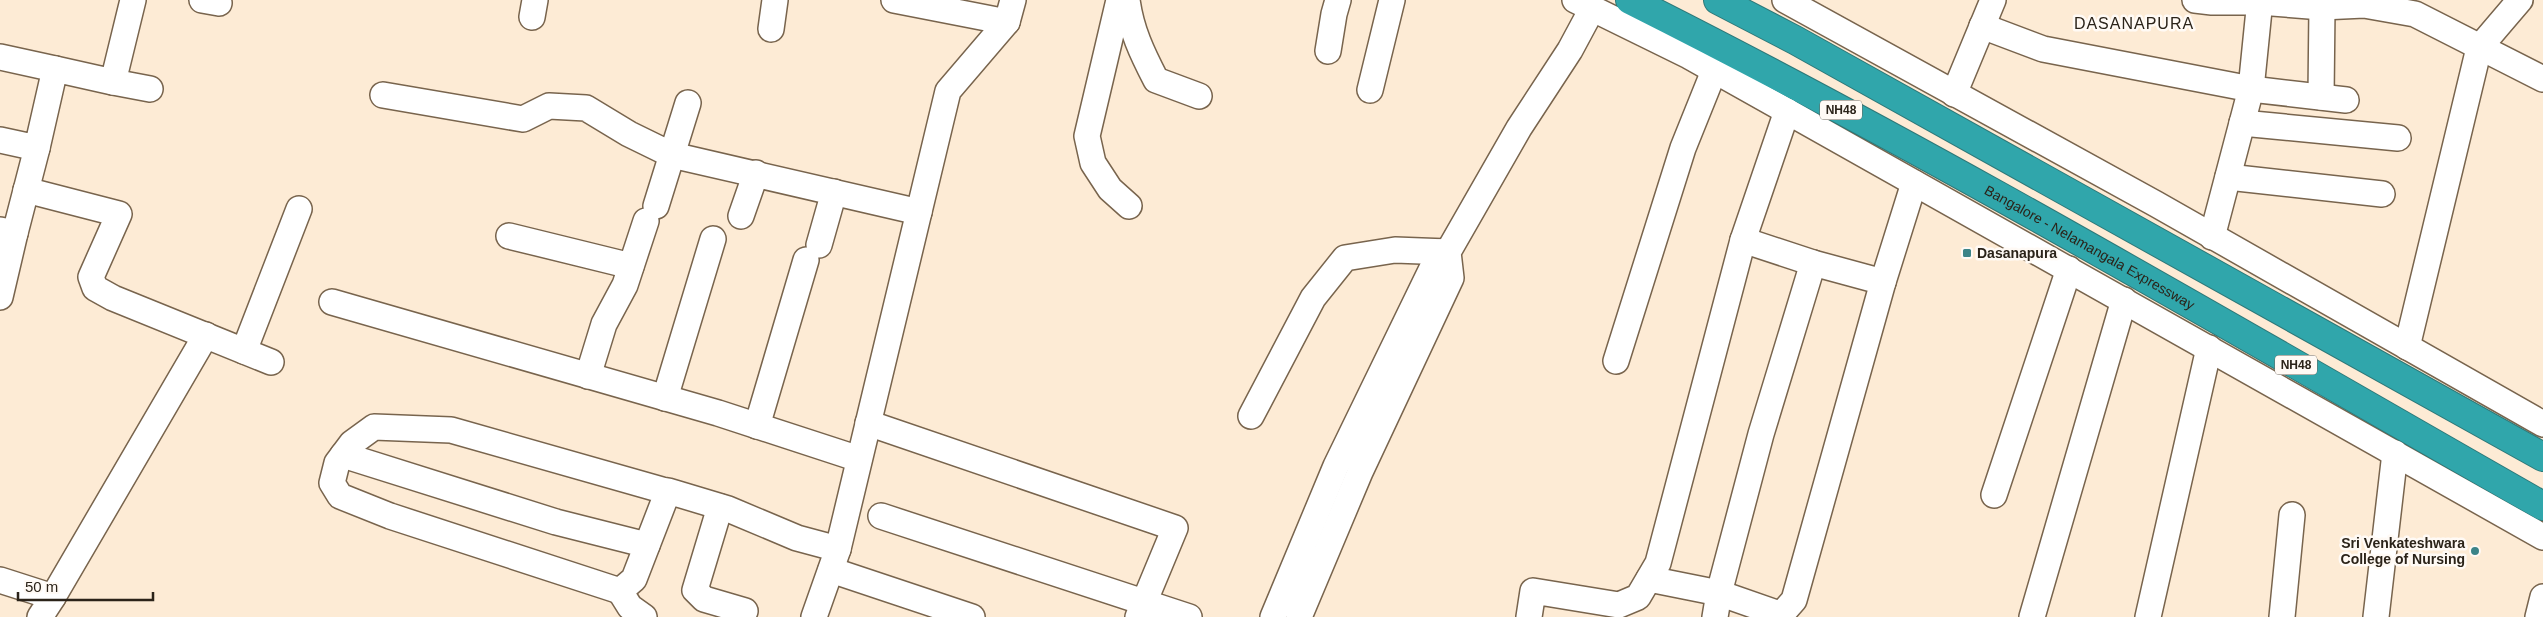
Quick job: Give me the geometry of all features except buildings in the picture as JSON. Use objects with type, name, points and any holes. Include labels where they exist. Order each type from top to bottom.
[{"type":"highway","name":"Bangalore - Nelamangala Expressway","points":[[1630,0],[1735,53],[2049,225],[2543,506]]},
{"type":"highway","name":"NH48","points":[[1718,0],[2543,457]]},
{"type":"street","points":[[112,82],[134,0]]},
{"type":"street","points":[[771,29],[775,0]]},
{"type":"street","points":[[894,0],[1010,11]]},
{"type":"street","points":[[1119,0],[1087,136],[1093,163],[1110,189],[1129,206]]},
{"type":"street","points":[[1127,0],[1131,25],[1156,80],[1199,96]]},
{"type":"street","points":[[1328,52],[1338,0]]},
{"type":"street","points":[[1370,90],[1392,0]]},
{"type":"street","points":[[1785,0],[2212,236],[2543,424]]},
{"type":"street","points":[[1954,94],[1993,0]]},
{"type":"street","points":[[2195,0],[2212,2],[2259,1],[2322,7],[2406,6],[2414,14],[2543,79]]},
{"type":"street","points":[[2407,347],[2479,48],[2520,0]]},
{"type":"street","points":[[2212,236],[2251,89],[2259,1]]},
{"type":"street","points":[[1273,617],[1336,466],[1444,252],[1519,128],[1570,50],[1584,4],[1787,111],[2543,536]]},
{"type":"street","points":[[2321,97],[2322,7]]},
{"type":"street","points":[[814,617],[834,559],[860,459],[948,92],[1010,11]]},
{"type":"street","points":[[1982,26],[2043,48],[2251,89],[2346,100]]},
{"type":"street","points":[[0,57],[150,89]]},
{"type":"street","points":[[0,297],[7,232],[26,190],[55,69]]},
{"type":"street","points":[[1616,361],[1683,148],[1714,71]]},
{"type":"street","points":[[384,95],[523,119],[549,106],[586,108],[629,134],[672,155],[919,212]]},
{"type":"street","points":[[588,376],[604,324],[624,285],[651,214],[688,103]]},
{"type":"street","points":[[1641,598],[1658,563],[1743,240],[1787,111]]},
{"type":"street","points":[[2242,123],[2398,138]]},
{"type":"street","points":[[0,140],[37,148]]},
{"type":"street","points":[[741,216],[756,173]]},
{"type":"street","points":[[2228,177],[2382,194]]},
{"type":"street","points":[[1529,617],[1533,591],[1585,608],[1619,605],[1641,598],[1719,593],[1779,616],[1794,600],[1883,282],[1914,182]]},
{"type":"street","points":[[26,190],[119,214],[92,277],[95,288],[113,298],[271,362]]},
{"type":"street","points":[[756,426],[812,252],[834,192]]},
{"type":"street","points":[[244,350],[299,209]]},
{"type":"street","points":[[509,236],[631,266]]},
{"type":"street","points":[[665,398],[714,239]]},
{"type":"street","points":[[1743,240],[1813,263],[1883,282]]},
{"type":"street","points":[[1251,416],[1313,298],[1345,258],[1395,250],[1444,252]]},
{"type":"street","points":[[1298,617],[1360,472],[1451,278],[1444,252]]},
{"type":"street","points":[[1715,617],[1719,593],[1761,434],[1813,263]]},
{"type":"street","points":[[1994,495],[2069,269]]},
{"type":"street","points":[[2032,617],[2124,300]]},
{"type":"street","points":[[332,302],[665,398],[860,459]]},
{"type":"street","points":[[0,580],[46,607],[206,335]]},
{"type":"street","points":[[2148,617],[2209,348]]},
{"type":"street","points":[[868,423],[1176,528],[1141,609]]},
{"type":"street","points":[[644,617],[630,607],[620,591],[390,516],[340,496],[332,483],[337,463],[352,443],[374,427],[451,430],[720,507],[797,538],[834,559],[972,617]]},
{"type":"street","points":[[2376,617],[2395,453]]},
{"type":"street","points":[[343,455],[556,522],[647,544]]},
{"type":"street","points":[[620,591],[634,579],[668,491]]},
{"type":"street","points":[[720,507],[695,590],[704,599],[744,611]]},
{"type":"street","points":[[2282,617],[2292,515]]},
{"type":"street","points":[[881,516],[1141,609],[1189,617]]},
{"type":"street","points":[[2538,617],[2543,597]]},
{"type":"place","name":"Dasanapura","points":[[1967,253]]},
{"type":"place","name":"Sri Venkateshwara College of Nursing","points":[[2475,551]]},
{"type":"district","name":"DASANAPURA","points":[[2134,23]]}]
